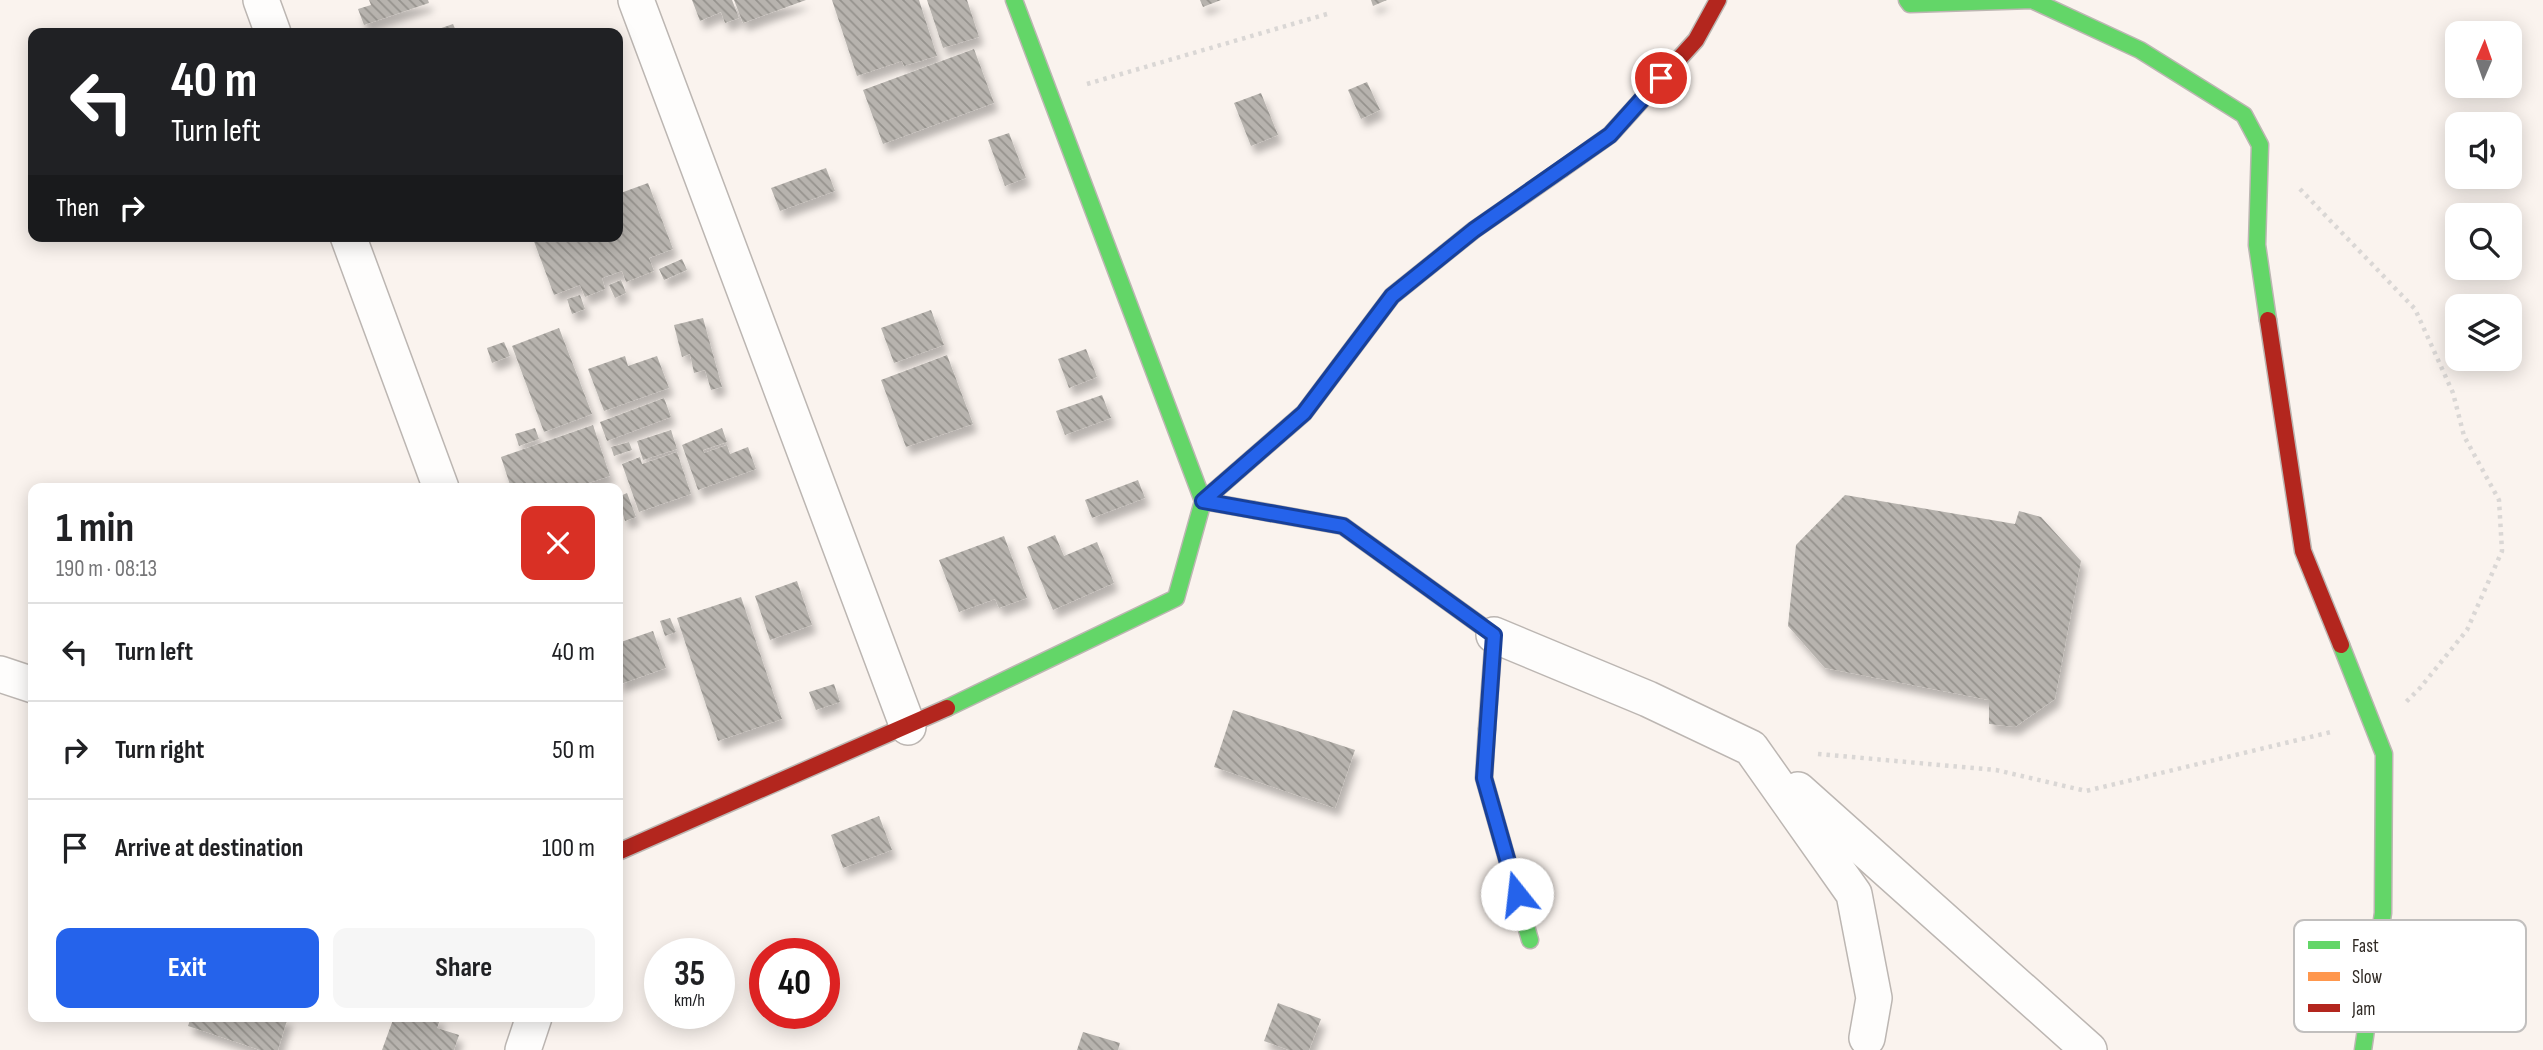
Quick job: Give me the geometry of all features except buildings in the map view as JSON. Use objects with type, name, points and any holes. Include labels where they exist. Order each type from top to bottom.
[{"type":"street","points":[[261,0],[271,28]]},
{"type":"street","points":[[636,0],[908,727]]},
{"type":"street","points":[[1014,0],[1203,501]]},
{"type":"street","points":[[623,850],[908,727],[1176,598],[1203,501],[1304,413],[1392,296],[1474,230],[1610,135],[1696,40],[1718,0]]},
{"type":"street","points":[[1907,0],[1910,4],[2032,0],[2140,50],[2244,115],[2260,145],[2257,245],[2303,551],[2384,754],[2382,920]]},
{"type":"street","points":[[350,242],[439,483]]},
{"type":"street","points":[[1203,501],[1343,526],[1494,635],[1648,699],[1751,748],[2089,1050]]},
{"type":"street","points":[[1494,635],[1484,778],[1531,940]]},
{"type":"street","points":[[0,674],[28,683]]},
{"type":"street","points":[[1751,748],[1854,894],[1874,998],[1867,1038]]},
{"type":"street","points":[[523,1050],[532,1022]]},
{"type":"street","points":[[2363,1050],[2366,1032]]},
{"type":"path","points":[[1049,95],[1327,14]]},
{"type":"path","points":[[1751,748],[1996,770],[2086,791],[2328,733],[2375,729],[2420,688],[2467,630],[2502,551],[2499,500],[2464,436],[2453,393],[2415,309],[2260,145]]},
{"type":"traffic: fast","points":[[1014,0],[1203,501],[1254,510]]},
{"type":"traffic: fast","points":[[1907,0],[1910,4],[2032,0],[2140,50],[2244,115],[2260,145],[2257,245],[2268,320]]},
{"type":"traffic: fast","points":[[947,708],[1176,598],[1203,501],[1304,413],[1392,296],[1474,230],[1562,169]]},
{"type":"traffic: fast","points":[[2341,645],[2384,754],[2382,920]]},
{"type":"traffic: fast","points":[[1487,729],[1484,778],[1530,940]]},
{"type":"traffic: fast","points":[[2363,1050],[2366,1032]]},
{"type":"traffic: slow","points":[[1254,510],[1343,526],[1494,635],[1487,729]]},
{"type":"traffic: jam","points":[[1562,169],[1610,135],[1696,40],[1718,0]]},
{"type":"traffic: jam","points":[[2268,320],[2303,551],[2341,645]]},
{"type":"traffic: jam","points":[[623,850],[947,708]]},
{"type":"route","points":[[1517,894],[1484,778],[1494,635],[1343,526],[1203,501],[1304,413],[1392,296],[1474,230],[1610,135],[1661,78]]}]
